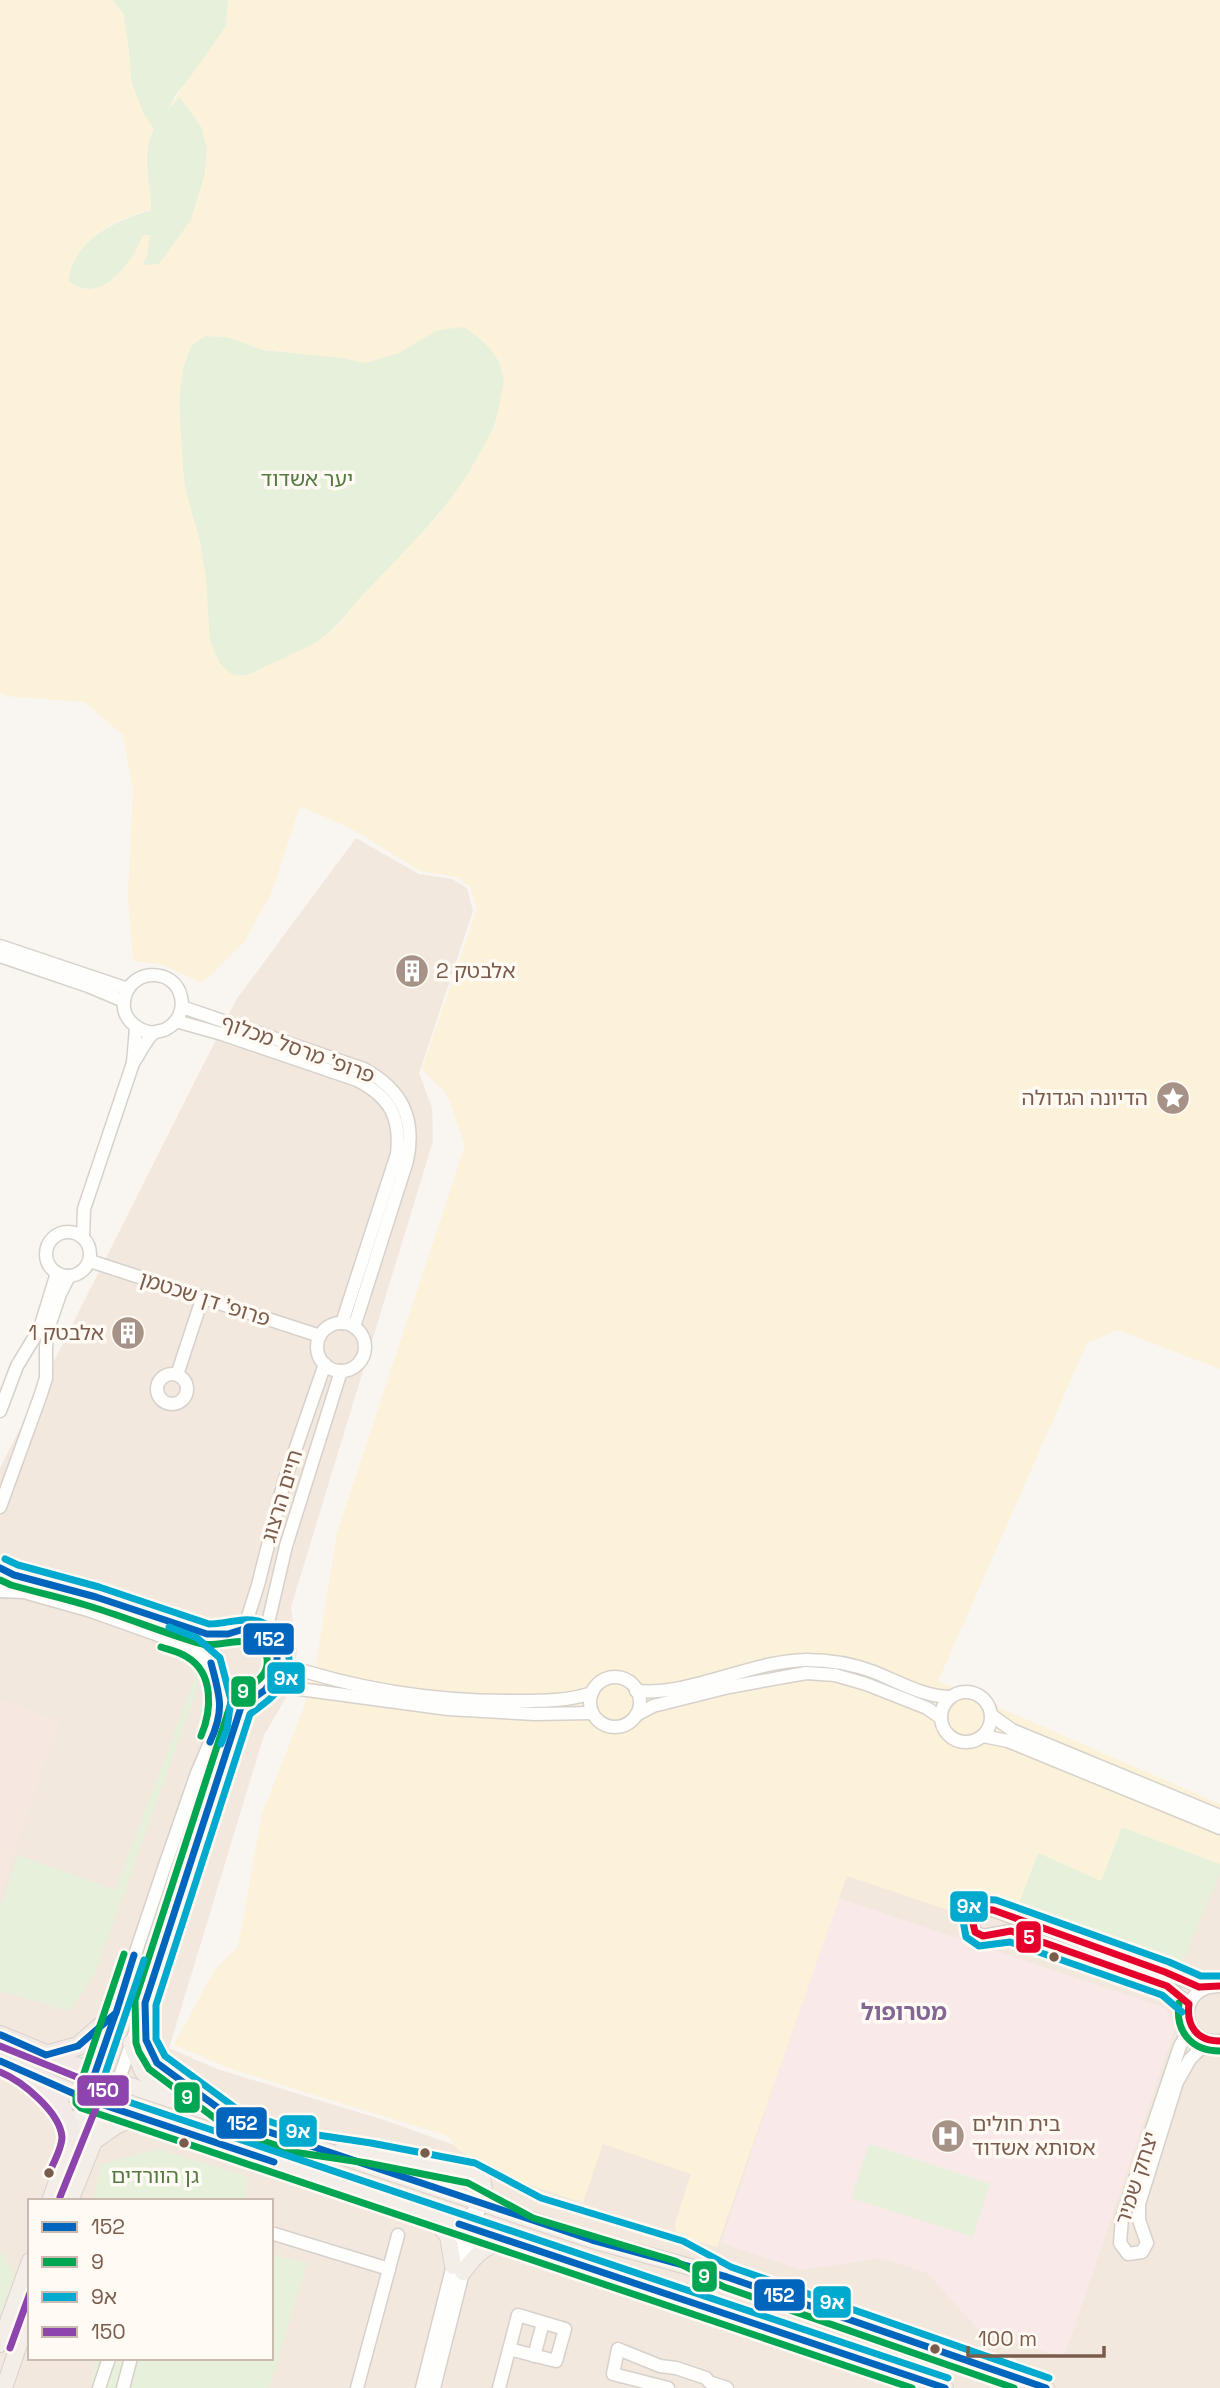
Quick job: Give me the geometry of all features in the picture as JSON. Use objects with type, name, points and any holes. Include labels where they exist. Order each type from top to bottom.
[{"type":"highway","points":[[46,2055],[78,2046],[116,2013]]},
{"type":"highway","points":[[0,2035],[95,2074]]},
{"type":"highway","points":[[0,2060],[86,2099]]},
{"type":"highway","points":[[22,2070],[57,2101],[73,2138]]},
{"type":"main road","points":[[131,2043],[143,2072],[175,2101]]},
{"type":"main road","points":[[51,2199],[95,2074],[592,2240],[727,2277],[1046,2388]]},
{"type":"main road","points":[[71,2199],[118,2082]]},
{"type":"main road","points":[[86,2099],[945,2388]]},
{"type":"main road","points":[[92,2144],[116,2126],[136,2117]]},
{"type":"main road","points":[[302,2143],[405,2159],[477,2174],[482,2176],[483,2183],[480,2203]]},
{"type":"main road","points":[[424,2211],[438,2222],[448,2236],[458,2269],[498,2242],[513,2243]]},
{"type":"main road","points":[[0,2344],[28,2267]]},
{"type":"main road","points":[[4,2388],[28,2318]]},
{"type":"street","points":[[0,946],[126,995]]},
{"type":"street","points":[[0,956],[88,986],[126,995]]},
{"type":"street","points":[[133,1063],[154,1033],[170,1027],[176,1021],[182,1007],[182,999],[175,985],[162,976],[147,975],[139,978],[126,995],[126,1016],[136,1028],[154,1033]]},
{"type":"street","name":"פרופ' מרסל מכלוף","points":[[182,1007],[364,1069],[394,1091],[398,1109]]},
{"type":"street","name":"פרופ' מרסל מכלוף","points":[[176,1021],[357,1080],[374,1089],[398,1109]]},
{"type":"street","points":[[83,1237],[85,1209],[133,1063],[136,1028]]},
{"type":"street","points":[[348,1325],[407,1161],[411,1143],[410,1126],[398,1109]]},
{"type":"street","points":[[68,1231],[83,1237],[90,1248],[90,1261],[82,1272],[63,1275],[48,1262],[47,1248],[55,1236],[68,1231],[85,1209]]},
{"type":"street","name":"פרופ' דן שכטמן","points":[[90,1261],[320,1336]]},
{"type":"street","points":[[0,1411],[17,1366],[40,1328],[63,1275]]},
{"type":"street","points":[[0,1507],[46,1378],[46,1338],[63,1275]]},
{"type":"street","points":[[177,1375],[202,1299]]},
{"type":"street","points":[[348,1325],[363,1337],[365,1350],[363,1357],[354,1367],[341,1371],[325,1364],[318,1351],[320,1336],[329,1327],[348,1325]]},
{"type":"street","name":"חיים הרצוג","points":[[244,1629],[284,1482],[325,1364]]},
{"type":"street","name":"חיים הרצוג","points":[[265,1636],[289,1534],[341,1371]]},
{"type":"street","points":[[0,1567],[14,1574],[96,1597],[189,1630],[207,1634],[228,1634],[244,1629],[265,1636],[272,1643],[279,1662],[277,1673],[270,1685],[241,1707],[237,1716],[118,2082]]},
{"type":"street","points":[[0,1591],[24,1592],[91,1611],[192,1647],[211,1663]]},
{"type":"street","points":[[228,1634],[219,1641],[213,1651],[211,1663],[214,1678],[219,1685],[236,1695],[256,1695]]},
{"type":"street","points":[[636,1691],[667,1690],[771,1664],[806,1660],[855,1666],[932,1696],[951,1697]]},
{"type":"street","points":[[279,1662],[333,1680],[455,1699],[559,1700],[592,1693]]},
{"type":"street","points":[[636,1715],[639,1703],[636,1691],[628,1682],[617,1678],[604,1680],[592,1693],[592,1713],[602,1724],[613,1727],[629,1723],[636,1715],[653,1706],[773,1677],[806,1673],[835,1675],[927,1708],[941,1718]]},
{"type":"street","points":[[95,2074],[188,1798],[217,1726],[221,1701],[219,1685]]},
{"type":"street","points":[[270,1685],[448,1709],[535,1714],[592,1713]]},
{"type":"street","points":[[992,1715],[990,1727],[983,1736],[972,1742],[954,1739],[945,1730],[941,1718],[943,1707],[951,1697],[961,1692],[979,1695],[996,1721],[1012,1730],[1220,1816]]},
{"type":"street","points":[[983,1736],[1008,1741],[1220,1828]]},
{"type":"street","points":[[1189,2004],[1167,1986],[1011,1931],[989,1937],[979,1935],[972,1927],[972,1919],[980,1909],[993,1910],[1205,1988],[1220,1986]]},
{"type":"street","points":[[1205,1988],[1193,1997],[1187,2012],[1191,2027],[1201,2038],[1214,2041]]},
{"type":"street","name":"יצחק שמיר","points":[[1191,2027],[1180,2046],[1122,2218],[1119,2244],[1128,2254],[1142,2252],[1147,2243],[1139,2221],[1139,2204],[1177,2082],[1190,2059],[1214,2041]]},
{"type":"street","points":[[434,2388],[468,2227],[480,2203]]},
{"type":"street","points":[[273,2234],[389,2269]]},
{"type":"street","points":[[357,2388],[398,2235]]},
{"type":"street","points":[[422,2388],[458,2269]]},
{"type":"street","points":[[499,2388],[509,2349],[518,2315],[565,2329],[555,2361],[509,2349]]},
{"type":"street","points":[[534,2356],[543,2323]]},
{"type":"street","points":[[660,2366],[660,2387],[613,2374],[618,2349],[660,2366],[676,2368],[706,2378],[708,2385],[727,2388]]},
{"type":"street","points":[[99,2388],[108,2360]]},
{"type":"street","points":[[124,2388],[131,2360]]},
{"type":"shaded area","points":[[356,838],[419,874],[452,879],[467,888],[473,911],[419,1073],[432,1108],[433,1141],[291,1607],[297,1653],[287,1696],[264,1735],[169,2048],[217,2069],[384,2120],[485,2156],[600,2123],[801,1849],[1220,1862],[1220,2388],[0,2388],[0,1468],[236,1000]]},
{"type":"shaded area","points":[[0,1699],[60,1721],[0,1893]]},
{"type":"shaded area","name":"בית חולים אסותא אשדוד","points":[[837,1898],[1166,2008],[1175,2028],[1064,2358],[978,2329],[927,2273],[880,2258],[802,2270],[721,2243]]},
{"type":"green space","points":[[112,0],[228,0],[227,18],[225,28],[215,46],[170,106],[179,96],[202,128],[207,149],[205,174],[191,220],[159,265],[142,266],[147,256],[149,235],[124,267],[105,285],[93,289],[81,288],[68,281],[78,254],[87,243],[110,226],[151,210],[147,159],[154,129],[143,113],[131,81],[123,13]]},
{"type":"green space","name":"יער אשדוד","points":[[464,326],[495,355],[504,382],[494,426],[465,479],[405,552],[324,637],[252,673],[239,676],[230,673],[220,664],[208,633],[200,542],[187,498],[184,477],[180,394],[186,357],[192,345],[205,336],[227,337],[264,350],[366,363],[438,330]]},
{"type":"green space","points":[[172,1651],[186,1658],[194,1666],[197,1678],[196,1693],[96,1971],[70,2011],[0,1991],[0,1907],[18,1855],[115,1890],[195,1678],[186,1662]]},
{"type":"green space","points":[[1122,1827],[1220,1864],[1220,1872],[1182,1964],[1018,1906],[1037,1853]]},
{"type":"green space","points":[[869,2144],[990,2184],[973,2237],[851,2198]]},
{"type":"green space","name":"גן הוורדים","points":[[158,2149],[249,2177],[244,2199],[93,2199],[101,2164]]},
{"type":"green space","points":[[1,2251],[15,2275],[0,2316],[0,2254]]},
{"type":"green space","points":[[273,2254],[307,2263],[269,2388],[102,2388],[90,2385],[96,2360],[273,2360]]},
{"type":"sand","points":[[0,0],[112,0],[123,13],[131,81],[143,113],[154,129],[147,159],[151,210],[110,225],[87,243],[78,254],[68,281],[81,288],[93,289],[114,279],[131,258],[143,235],[150,235],[147,256],[142,265],[159,264],[191,220],[205,174],[207,148],[202,128],[180,97],[167,110],[226,26],[228,0],[1220,0],[1220,1369],[1118,1330],[1087,1343],[938,1681],[1220,1804],[1220,1864],[1122,1827],[1101,1881],[1038,1853],[1018,1906],[983,1899],[964,1911],[948,1910],[847,1876],[717,2247],[676,2235],[675,2223],[691,2174],[603,2144],[583,2203],[527,2184],[458,2150],[448,2136],[234,2070],[174,2045],[214,1971],[238,1947],[262,1814],[303,1710],[317,1659],[337,1533],[465,1146],[447,1094],[422,1069],[477,909],[470,887],[457,877],[420,871],[350,828],[300,806],[271,894],[244,942],[202,983],[161,964],[133,961],[128,896],[133,790],[123,735],[84,702],[7,696],[0,693]],"holes":[[[464,327],[483,341],[498,359],[504,380],[495,426],[466,477],[438,516],[358,600],[340,623],[317,642],[246,676],[230,674],[219,662],[210,642],[206,577],[184,483],[179,401],[183,369],[191,346],[205,336],[227,337],[264,350],[366,363],[399,353],[438,330]]]},
{"type":"transit line","name":"9א","points":[[5,1559],[209,1624],[258,1621],[266,1624],[279,1636],[288,1653],[289,1671],[286,1679],[265,1703],[250,1714],[156,2005],[156,2039],[165,2056],[241,2112],[304,2133],[475,2163],[541,2198],[683,2241],[731,2267],[1049,2378]]},
{"type":"transit line","name":"152","points":[[0,1568],[14,1575],[96,1597],[207,1634],[228,1634],[244,1629],[258,1632],[270,1640],[277,1652],[277,1673],[265,1690],[241,1707],[145,2003],[146,2040],[157,2063],[236,2121],[592,2240],[727,2277],[1046,2388]]},
{"type":"transit line","name":"9","points":[[0,1580],[202,1644],[247,1641],[255,1643],[262,1647],[266,1654],[266,1670],[262,1677],[231,1703],[135,2000],[136,2043],[149,2069],[232,2131],[300,2153],[468,2183],[533,2218],[675,2261],[724,2287],[1014,2388]]},
{"type":"transit line","name":"9א","points":[[169,1627],[197,1638],[220,1658],[231,1700],[227,1729],[221,1744]]},
{"type":"transit line","name":"9","points":[[161,1647],[184,1655],[202,1672],[209,1704],[201,1736]]},
{"type":"transit line","name":"152","points":[[210,1742],[218,1721],[220,1703],[211,1663]]},
{"type":"transit line","name":"9א","points":[[1182,2012],[1162,1995],[1010,1942],[979,1946],[966,1937],[962,1915],[976,1899],[996,1900],[1201,1976],[1220,1976]]},
{"type":"transit line","name":"5","points":[[1220,1986],[1199,1987],[1165,1972],[993,1910],[980,1909],[972,1919],[975,1932],[983,1936],[1011,1931],[1167,1986],[1189,2004],[1189,2019],[1195,2031],[1205,2038],[1220,2041]]},
{"type":"transit line","name":"9","points":[[124,1954],[76,2097],[76,2103],[81,2108],[912,2388]]},
{"type":"transit line","name":"152","points":[[1,2035],[46,2055],[78,2046],[116,2013],[134,1955]]},
{"type":"transit line","name":"9א","points":[[144,1960],[99,2092],[948,2378]]},
{"type":"transit line","name":"9","points":[[1179,2003],[1180,2022],[1187,2038],[1201,2047],[1220,2051]]},
{"type":"transit line","name":"152","points":[[86,2099],[115,2015]]},
{"type":"transit line","name":"150","points":[[0,2046],[104,2088],[60,2197]]},
{"type":"transit line","name":"152","points":[[0,2061],[86,2099],[274,2162]]},
{"type":"transit line","name":"150","points":[[0,2072],[19,2082],[38,2098],[60,2127],[61,2146],[49,2173]]},
{"type":"transit line","name":"152","points":[[459,2224],[945,2388]]},
{"type":"transit line","name":"150","points":[[10,2348],[28,2298]]},
{"type":"place","name":"אלבטק 2","points":[[412,971]]},
{"type":"place","name":"הדיונה הגדולה","points":[[1173,1098]]},
{"type":"place","name":"אלבטק 1","points":[[128,1333]]},
{"type":"place","name":"בית חולים אסותא אשדוד","points":[[948,2136]]},
{"type":"district","name":"מטרופול","points":[[904,2012]]}]
